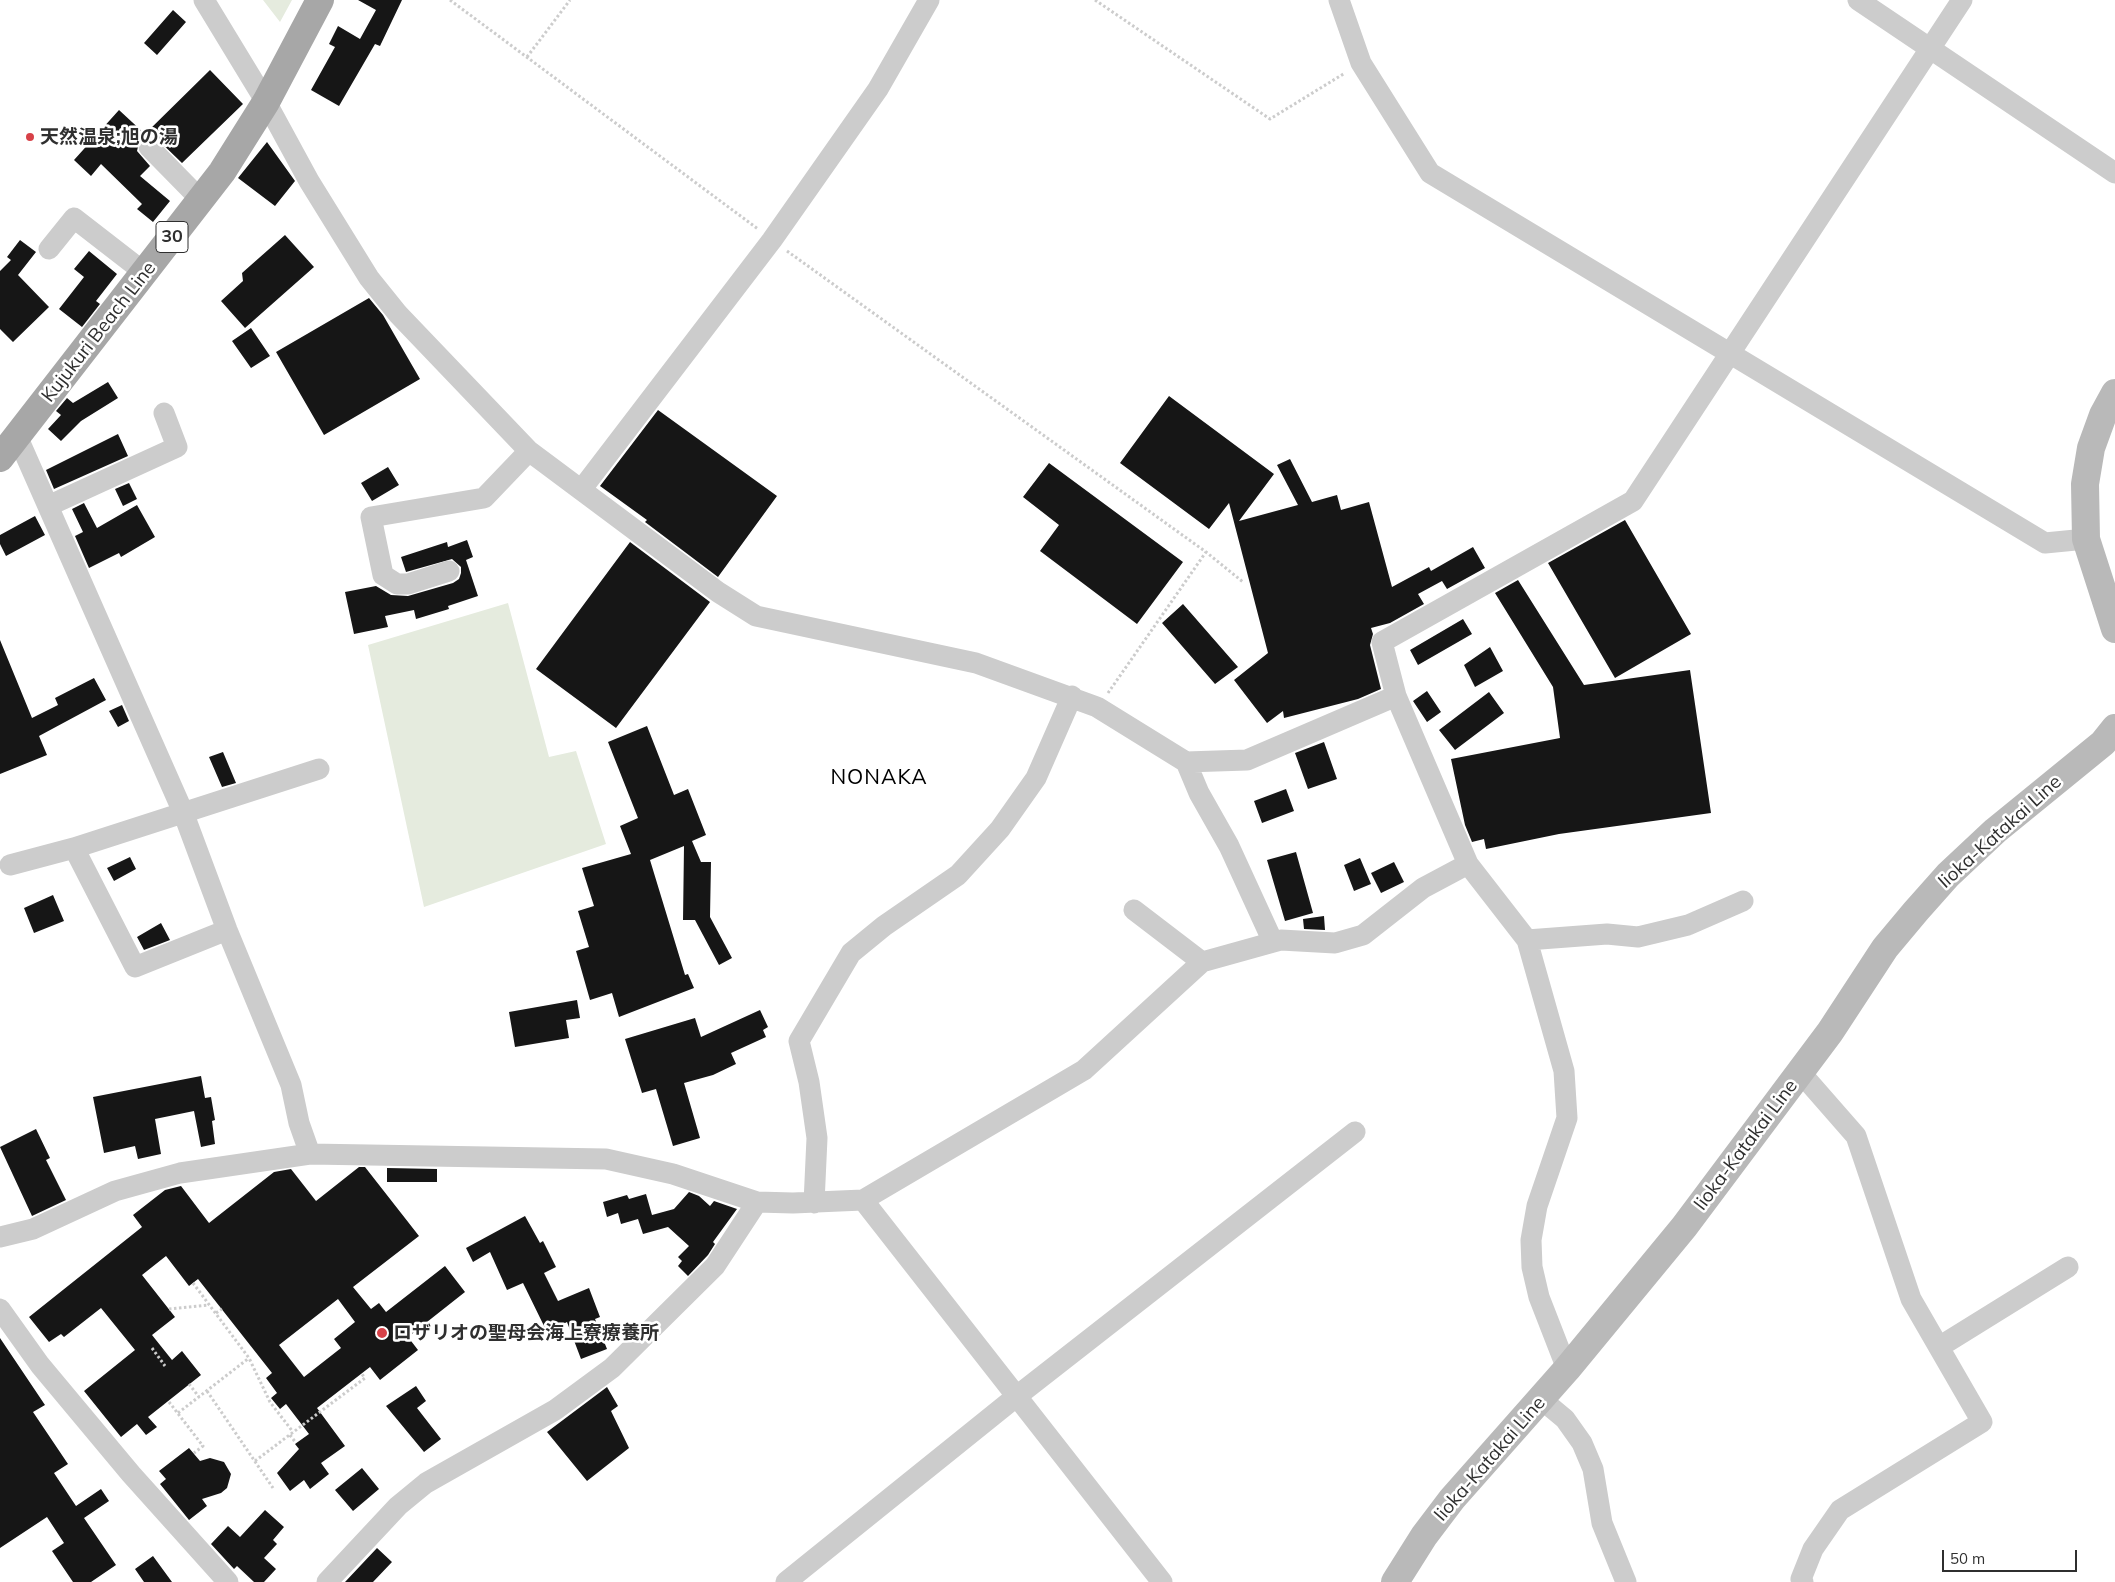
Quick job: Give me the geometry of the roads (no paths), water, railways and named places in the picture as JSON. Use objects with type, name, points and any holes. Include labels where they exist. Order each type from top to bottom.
[{"type":"main road","name":"Kujukuri Beach Line","points":[[0,458],[222,172],[266,102],[320,0]]},
{"type":"main road","points":[[2115,392],[2103,415],[2090,448],[2085,484],[2086,538],[2115,629]]},
{"type":"main road","name":"Iioka-Katakai Line","points":[[1395,1582],[1424,1536],[1452,1499],[1567,1369],[1684,1227],[1830,1032],[1885,948],[1948,875],[1995,831],[2103,743],[2115,728]]},
{"type":"street","points":[[204,0],[266,102],[309,181],[369,278],[398,314],[529,451],[718,592],[756,616],[976,663],[1072,696],[1098,707],[1186,762],[1247,760],[1396,696]]},
{"type":"street","points":[[581,490],[772,240],[878,89],[929,0]]},
{"type":"street","points":[[1339,0],[1361,63],[1430,173],[2045,543],[2086,538]]},
{"type":"street","points":[[1858,0],[2115,173]]},
{"type":"street","points":[[1567,1369],[1539,1298],[1532,1267],[1531,1240],[1537,1206],[1567,1118],[1564,1071],[1527,940],[1468,864],[1396,696],[1382,642],[1633,501],[1962,0]]},
{"type":"street","points":[[149,147],[201,200]]},
{"type":"street","points":[[48,250],[74,218],[145,273]]},
{"type":"street","points":[[48,506],[177,447],[164,413]]},
{"type":"street","points":[[17,436],[183,812],[227,930],[291,1086],[299,1123],[310,1154]]},
{"type":"street","points":[[449,571],[408,584],[397,584],[383,575],[371,517],[484,498],[529,451]]},
{"type":"street","points":[[814,1203],[817,1138],[809,1082],[799,1041],[850,953],[884,926],[958,875],[1000,829],[1036,778],[1072,696]]},
{"type":"street","points":[[1186,762],[1199,793],[1229,846],[1273,942]]},
{"type":"street","points":[[10,864],[74,848],[319,769]]},
{"type":"street","points":[[74,848],[135,966],[227,930]]},
{"type":"street","points":[[0,1237],[33,1229],[115,1191],[180,1173],[310,1154],[606,1159],[673,1174],[757,1202],[814,1203],[863,1200],[1084,1070],[1202,962],[1281,940],[1335,943],[1363,935],[1423,888],[1468,864]]},
{"type":"street","points":[[1527,940],[1607,934],[1638,937],[1688,925],[1743,901]]},
{"type":"street","points":[[1134,910],[1202,962]]},
{"type":"street","points":[[1800,1072],[1856,1136],[1911,1299],[1982,1422],[1840,1510],[1813,1549],[1800,1581]]},
{"type":"street","points":[[786,1582],[1016,1396],[1355,1132]]},
{"type":"street","points":[[863,1200],[1162,1582]]},
{"type":"street","points":[[327,1582],[398,1506],[426,1483],[555,1410],[612,1368],[715,1266],[757,1202]]},
{"type":"street","points":[[1939,1346],[2068,1268]]},
{"type":"street","points":[[0,1309],[40,1365],[131,1474],[228,1582]]},
{"type":"street","points":[[1541,1398],[1565,1419],[1582,1442],[1593,1469],[1602,1523],[1626,1582]]},
{"type":"place","name":"天然温泉;旭の湯","points":[[30,137]]},
{"type":"place","name":"ロザリオの聖母会海上寮療養所","points":[[382,1333]]},
{"type":"district","name":"NONAKA","points":[[879,778]]}]
